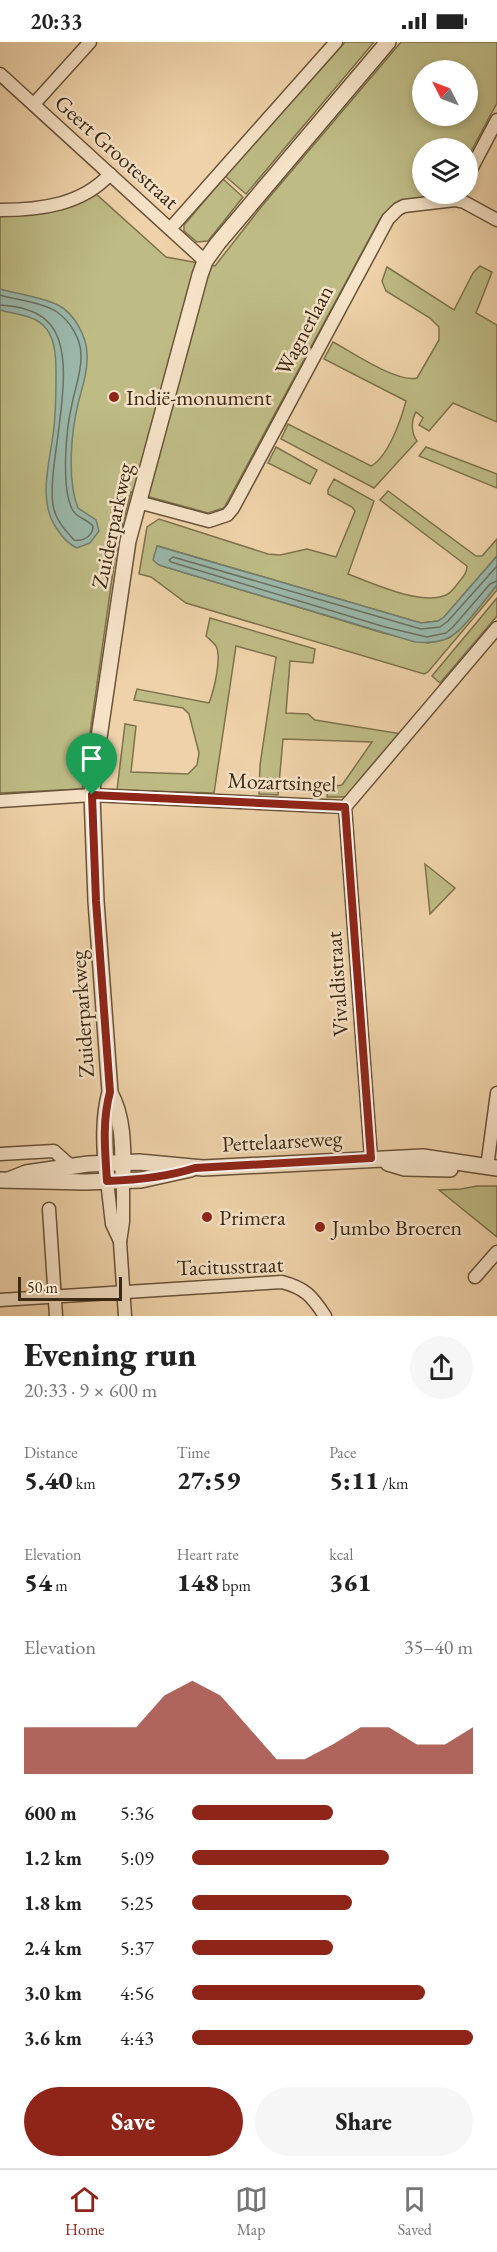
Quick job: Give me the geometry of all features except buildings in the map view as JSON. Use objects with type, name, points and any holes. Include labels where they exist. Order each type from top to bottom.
[{"type":"street","points":[[34,104],[90,42]]},
{"type":"street","points":[[170,229],[336,42]]},
{"type":"street","name":"Zuiderparkweg","points":[[107,1181],[104,1144],[107,1102],[110,1092],[96,901],[92,795],[125,562],[138,502],[205,261],[388,42]]},
{"type":"street","name":"Geert Grootestraat","points":[[0,74],[205,261]]},
{"type":"street","points":[[478,155],[497,120]]},
{"type":"street","points":[[0,210],[37,209],[63,203],[95,188],[110,174]]},
{"type":"street","name":"Wagnerlaan","points":[[138,502],[209,521],[227,515],[233,508],[388,219],[398,209],[416,204]]},
{"type":"street","name":"Wagnerlaan","points":[[468,204],[497,220]]},
{"type":"street","name":"Mozartsingel","points":[[0,801],[92,795],[345,807],[497,628]]},
{"type":"street","name":"Vivaldistraat","points":[[345,807],[371,1158]]},
{"type":"street","name":"Zuiderparkweg","points":[[110,1092],[115,1101],[123,1143],[123,1181]]},
{"type":"street","points":[[492,1167],[497,1093]]},
{"type":"street","points":[[0,1154],[54,1151],[72,1167]]},
{"type":"street","name":"Pettelaarseweg","points":[[5,1180],[27,1182],[141,1180],[195,1168],[371,1158],[405,1168],[474,1170],[492,1167]]},
{"type":"street","name":"Pettelaarseweg","points":[[5,1180],[26,1173],[106,1163],[179,1164],[195,1168]]},
{"type":"street","points":[[107,1181],[112,1224],[120,1242]]},
{"type":"street","points":[[123,1181],[123,1222],[120,1242],[125,1316]]},
{"type":"street","points":[[50,1209],[56,1316]]},
{"type":"street","points":[[475,1277],[497,1252]]},
{"type":"street","name":"Tacitusstraat","points":[[0,1300],[282,1282],[297,1286],[309,1293],[325,1316]]},
{"type":"shaded area","points":[[345,42],[374,42],[246,194],[225,176]]},
{"type":"shaded area","points":[[401,42],[497,42],[497,103],[478,138],[412,138],[412,198],[394,205],[380,219],[224,508],[208,513],[131,492],[114,565],[82,789],[0,793],[0,216],[50,211],[73,205],[96,194],[166,257],[215,266],[261,207]]},
{"type":"shaded area","points":[[223,179],[243,197],[208,241],[197,242],[184,231],[184,225]]},
{"type":"shaded area","points":[[480,266],[492,272],[476,313],[497,325],[497,422],[453,403],[429,431],[419,425],[423,418],[416,412],[412,426],[417,441],[374,488],[281,439],[288,424],[371,466],[377,461],[393,437],[406,401],[324,359],[333,342],[398,376],[417,378],[439,340],[439,327],[430,318],[386,291],[382,281],[387,267],[454,310],[473,273]]},
{"type":"shaded area","points":[[276,447],[317,470],[310,484],[268,463]]},
{"type":"shaded area","points":[[426,447],[497,474],[497,488],[419,456]]},
{"type":"shaded area","points":[[334,479],[374,501],[348,574],[410,596],[436,598],[450,593],[466,573],[467,566],[380,500],[388,491],[476,556],[482,556],[497,539],[497,556],[444,617],[438,621],[421,623],[158,546],[159,565],[383,633],[428,643],[449,638],[458,631],[497,585],[497,590],[424,674],[186,603],[151,577],[139,574],[147,527],[159,519],[268,554],[280,555],[307,549],[336,557],[355,511],[328,494]]},
{"type":"shaded area","points":[[497,598],[497,616],[440,683],[432,676]]},
{"type":"shaded area","points":[[210,618],[315,649],[313,663],[290,661],[286,713],[308,714],[315,720],[402,734],[350,797],[327,797],[328,787],[342,785],[372,742],[283,739],[278,795],[259,794],[260,765],[276,657],[236,646],[214,793],[117,790],[125,724],[136,726],[131,772],[188,774],[197,765],[199,753],[189,714],[183,708],[134,700],[137,689],[209,703],[218,666],[216,646],[206,636]]},
{"type":"shaded area","points":[[425,864],[455,888],[430,914]]},
{"type":"shaded area","points":[[497,1186],[497,1237],[439,1190]]},
{"type":"water","points":[[0,289],[58,305],[74,320],[85,340],[87,367],[74,429],[71,471],[78,508],[96,520],[99,531],[90,543],[77,548],[59,532],[47,505],[46,479],[56,400],[56,359],[52,340],[47,330],[39,322],[0,310]]},
{"type":"water","points":[[157,546],[421,623],[438,621],[444,617],[497,556],[497,585],[467,622],[454,634],[436,642],[415,642],[159,565],[153,560]]},
{"type":"place","name":"Indië-monument","points":[[114,397]]},
{"type":"place","name":"Primera","points":[[207,1217]]},
{"type":"place","name":"Jumbo Broeren","points":[[320,1227]]},
{"type":"route","points":[[92,795],[345,807],[371,1158],[195,1168],[141,1180],[107,1181],[104,1144],[107,1102],[110,1092],[96,901],[92,795]]}]
